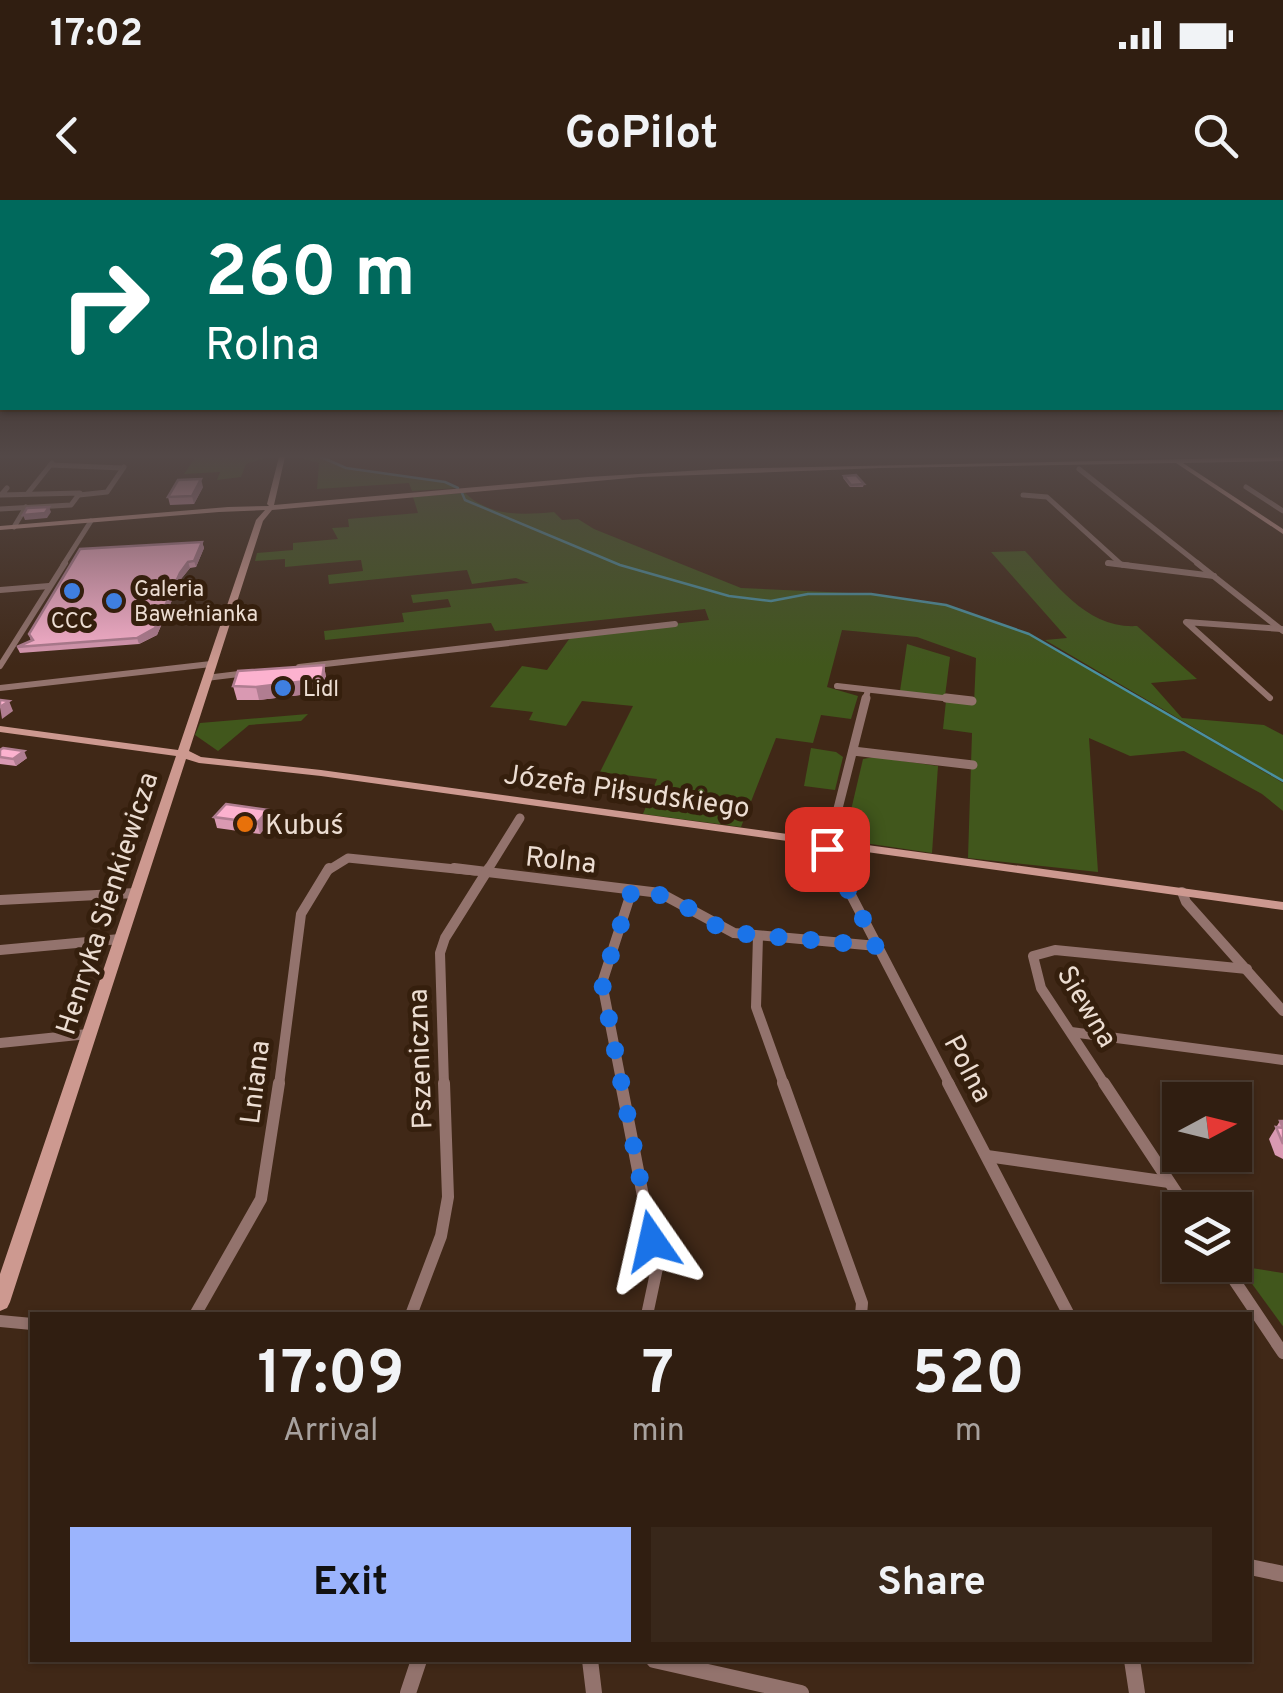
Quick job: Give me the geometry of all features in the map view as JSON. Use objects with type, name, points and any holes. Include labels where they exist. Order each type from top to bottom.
[{"type":"main road","points":[[4,529],[30,527]]},
{"type":"main road","name":"Henryka Sienkiewicza","points":[[0,1302],[180,760],[252,527]]},
{"type":"main road","name":"Józefa Piłsudskiego","points":[[0,729],[148,749],[180,760],[321,773]]},
{"type":"main road","points":[[148,749],[186,736],[194,749],[213,755]]},
{"type":"main road","name":"Józefa Piłsudskiego","points":[[180,760],[213,755],[1283,906]]},
{"type":"street","points":[[0,666],[87,527]]},
{"type":"street","points":[[1080,527],[1122,564]]},
{"type":"street","points":[[1152,527],[1282,629]]},
{"type":"street","points":[[1108,563],[1214,576]]},
{"type":"street","points":[[0,590],[49,586]]},
{"type":"street","points":[[1270,698],[1186,622],[1282,629]]},
{"type":"street","points":[[282,669],[675,624]]},
{"type":"street","points":[[0,688],[211,664]]},
{"type":"street","points":[[206,678],[265,671]]},
{"type":"street","points":[[837,686],[972,701]]},
{"type":"street","points":[[828,843],[868,690]]},
{"type":"street","points":[[853,750],[973,766]]},
{"type":"street","name":"Pszeniczna","points":[[412,1312],[441,1236],[448,1197],[440,953],[444,938],[520,818]]},
{"type":"street","name":"Polna","points":[[828,843],[827,849],[1068,1312]]},
{"type":"street","name":"Rolna","points":[[348,858],[632,890],[676,898],[714,926],[758,936],[877,946]]},
{"type":"street","name":"Lniana","points":[[197,1312],[261,1199],[303,908],[329,868],[348,858]]},
{"type":"street","points":[[632,890],[602,983],[656,1268],[648,1312]]},
{"type":"street","points":[[0,900],[136,892]]},
{"type":"street","points":[[1182,892],[1186,902],[1283,1011]]},
{"type":"street","points":[[758,936],[756,1007],[862,1303],[861,1312]]},
{"type":"street","points":[[0,950],[120,939]]},
{"type":"street","name":"Siewna","points":[[1176,1192],[1042,988],[1033,956],[1055,950],[1246,970]]},
{"type":"street","points":[[1071,1032],[1283,1060]]},
{"type":"street","points":[[0,1043],[88,1034]]},
{"type":"street","points":[[987,1156],[1169,1182]]},
{"type":"street","points":[[1236,1282],[1283,1352]]},
{"type":"street","points":[[0,1321],[30,1324]]},
{"type":"street","points":[[1252,1568],[1283,1574]]},
{"type":"street","points":[[408,1693],[417,1662]]},
{"type":"street","points":[[590,1662],[594,1693]]},
{"type":"street","points":[[663,1662],[801,1693]]},
{"type":"street","points":[[1132,1662],[1137,1693]]},
{"type":"green space","points":[[590,527],[741,588],[871,594],[946,605],[1029,634],[1283,783],[1283,811],[1262,794],[1184,751],[1130,756],[1089,738],[1098,872],[968,858],[972,733],[943,729],[946,701],[974,704],[976,658],[917,637],[842,630],[827,687],[858,696],[851,719],[821,715],[813,743],[776,738],[741,827],[643,814],[657,779],[600,772],[633,706],[582,701],[566,726],[529,720],[533,712],[490,707],[522,666],[547,670],[572,635],[709,620],[705,609],[495,631],[491,623],[325,640],[324,631],[404,622],[402,613],[451,607],[448,599],[413,603],[411,595],[529,583],[516,578],[472,584],[467,570],[329,584],[328,575],[363,571],[361,560],[285,567],[285,559],[255,561],[257,553],[293,550],[293,543],[338,539],[332,528]]},
{"type":"green space","points":[[1025,551],[1074,602],[1103,620],[1137,626],[1197,679],[1151,683],[1182,718],[1264,725],[1283,735],[1283,780],[1045,640],[1067,638],[991,552]]},
{"type":"green space","points":[[907,644],[950,657],[945,696],[900,691]]},
{"type":"green space","points":[[308,714],[301,721],[249,725],[218,751],[195,735],[200,723]]},
{"type":"green space","points":[[811,748],[843,757],[835,790],[804,786]]},
{"type":"green space","points":[[874,757],[938,766],[932,853],[844,840],[863,759]]},
{"type":"green space","points":[[1252,1268],[1283,1273],[1282,1325],[1251,1282]]},
{"type":"building","name":"Galeria Bawełnianka","points":[[202,542],[194,561],[188,562],[180,573],[155,628],[137,638],[17,647],[33,640],[29,634],[80,549]]},
{"type":"building","points":[[324,665],[322,679],[233,686],[238,671]]},
{"type":"building","points":[[3,748],[24,751],[13,759],[0,757]]},
{"type":"building","points":[[226,804],[268,810],[257,823],[214,817]]},
{"type":"waterway","points":[[529,527],[620,565],[729,596],[771,601],[808,594],[871,594],[946,605],[1029,634],[1283,781]]},
{"type":"place","name":"CCC","points":[[72,591]]},
{"type":"place","name":"Galeria Bawełnianka","points":[[114,601]]},
{"type":"place","name":"Lidl","points":[[283,688]]},
{"type":"place","name":"Kubuś","points":[[245,824]]},
{"type":"route","points":[[652,1241],[602,983],[632,890],[676,898],[703,920],[734,933],[877,946],[827,849]]}]
